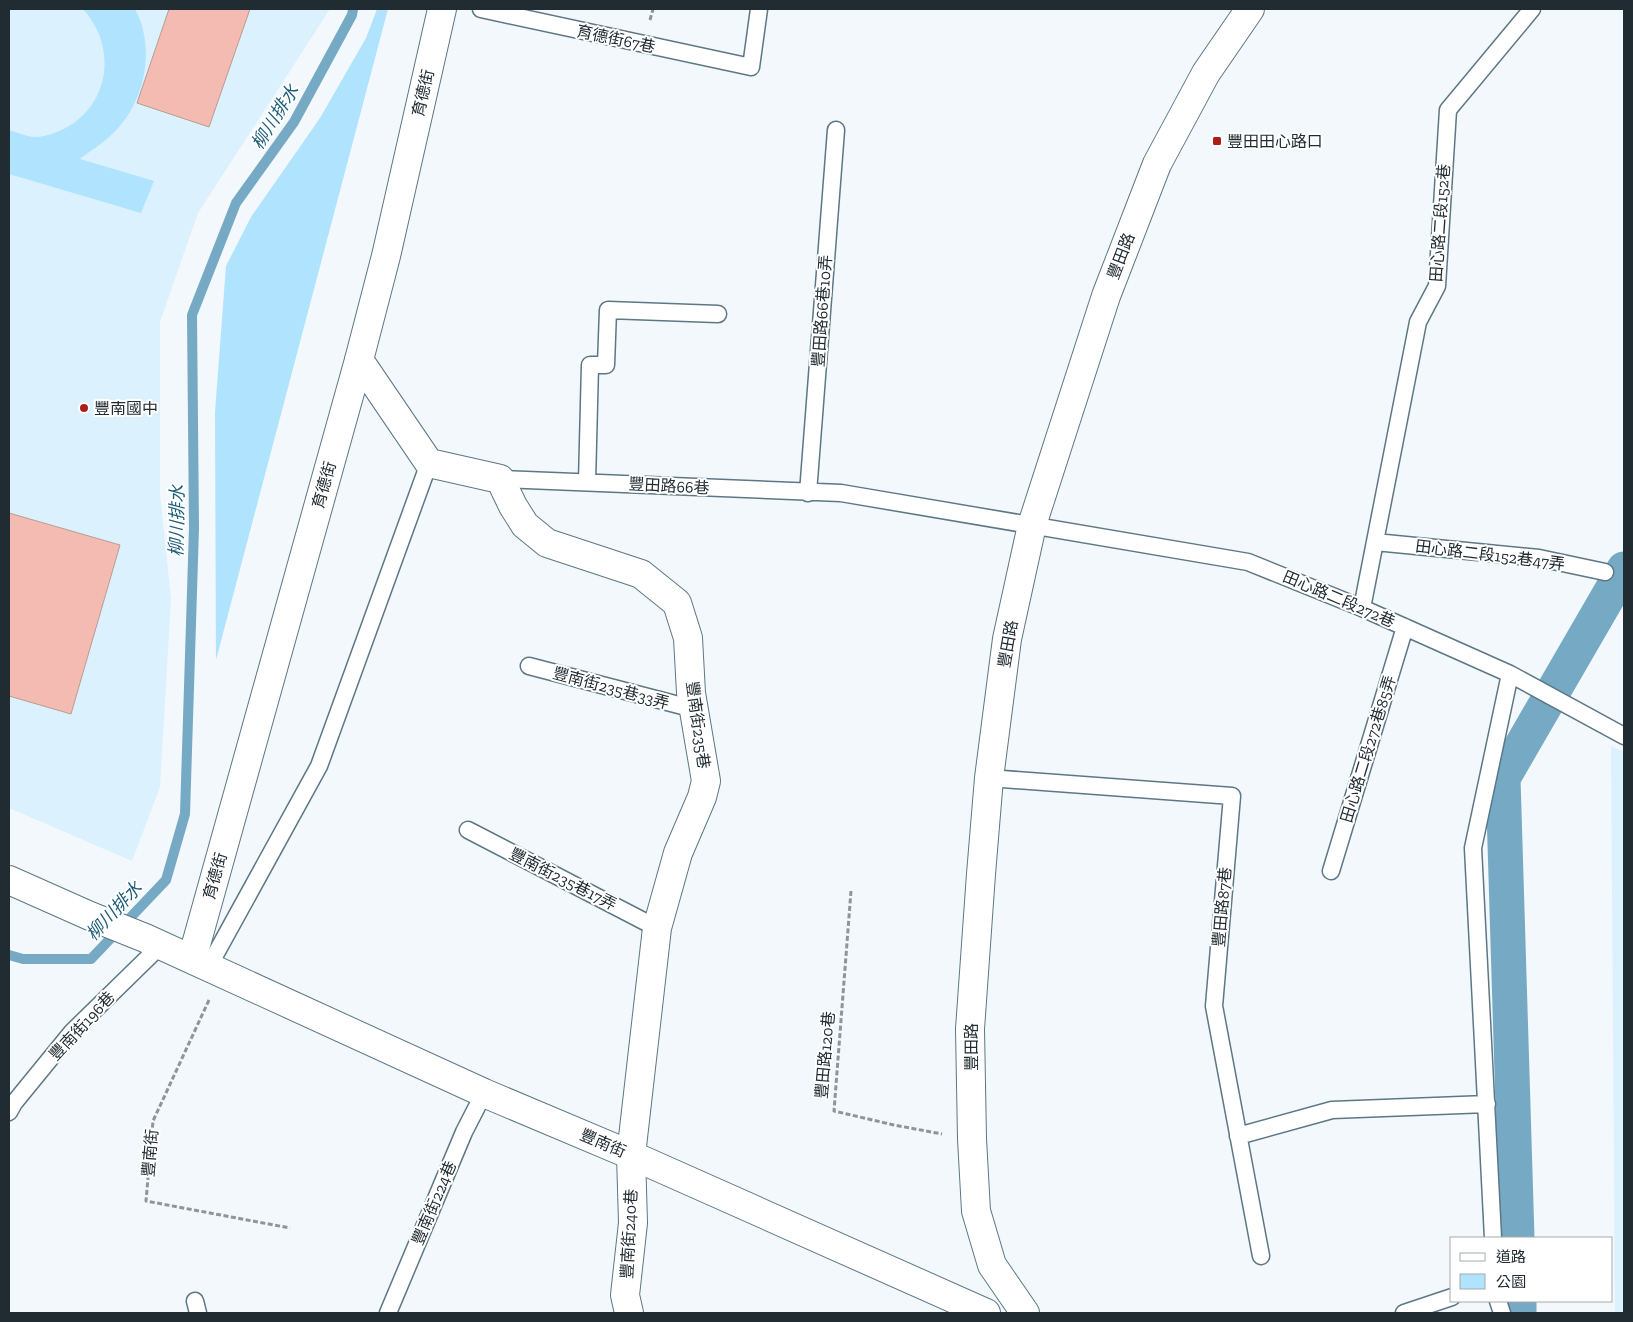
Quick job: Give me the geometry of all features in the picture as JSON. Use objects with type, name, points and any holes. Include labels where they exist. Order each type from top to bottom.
[{"type":"street","name":"育德街","points":[[208,966],[386,256],[442,9]]},
{"type":"street","name":"豐田路","points":[[1025,1313],[992,1265],[976,1211],[972,1138],[970,1029],[990,778],[1007,639],[1032,525],[1106,296],[1157,164],[1206,73],[1250,9]]},
{"type":"street","points":[[359,360],[429,464]]},
{"type":"street","name":"豐田路66巷","points":[[429,464],[500,479]]},
{"type":"street","name":"豐南街235巷","points":[[500,479],[525,525],[547,543],[641,574],[677,603],[688,638],[694,709],[706,781],[702,797],[678,852],[657,928],[631,1155]]},
{"type":"street","name":"豐南街","points":[[9,880],[90,916],[153,941],[484,1094],[631,1155],[986,1313]]},
{"type":"street","name":"豐南街240巷","points":[[630,1313],[625,1295],[633,1222],[631,1155]]},
{"type":"lane","name":"育德街67巷","points":[[481,9],[751,67],[759,9]]},
{"type":"lane","name":"田心路二段152巷","points":[[1362,608],[1418,322],[1437,286],[1448,110],[1532,9]]},
{"type":"lane","name":"豐田路66巷10弄","points":[[808,493],[836,130]]},
{"type":"lane","points":[[587,482],[590,365],[606,365],[608,310],[718,314]]},
{"type":"lane","name":"育德街","points":[[208,966],[319,766],[429,464]]},
{"type":"lane","name":"豐田路66巷","points":[[500,479],[841,493],[1032,525]]},
{"type":"lane","name":"田心路二段272巷","points":[[1032,525],[1248,562],[1362,608],[1510,674],[1624,736]]},
{"type":"lane","name":"田心路二段152巷47弄","points":[[1375,542],[1539,558],[1605,572]]},
{"type":"lane","name":"田心路二段272巷85弄","points":[[1331,871],[1405,627]]},
{"type":"lane","name":"豐南街235巷33弄","points":[[529,666],[694,709]]},
{"type":"lane","points":[[1493,1237],[1474,848],[1510,674]]},
{"type":"lane","name":"豐田路87巷","points":[[990,778],[1232,796],[1214,1006],[1261,1256]]},
{"type":"lane","name":"豐南街235巷17弄","points":[[468,830],[657,928]]},
{"type":"lane","name":"豐南街196巷","points":[[9,1112],[14,1102],[72,1032],[153,941]]},
{"type":"lane","name":"豐南街224巷","points":[[388,1313],[464,1132],[484,1094]]},
{"type":"lane","points":[[1238,1136],[1332,1110],[1487,1104]]},
{"type":"lane","points":[[1404,1313],[1450,1298]]},
{"type":"path","name":"豐田路120巷","points":[[851,891],[834,1111],[894,1125],[972,1138]]},
{"type":"path","name":"豐南街","points":[[208,966],[153,1121],[146,1201],[290,1228]]},
{"type":"shaded area","name":"豐南國中","points":[[9,9],[330,9],[198,213],[160,322],[160,494],[171,599],[160,787],[132,861],[9,808]]},
{"type":"shaded area","points":[[1611,746],[1624,752],[1624,1313],[1615,1313]]},
{"type":"green space","points":[[83,9],[135,9],[141,23],[145,39],[145,70],[136,101],[115,132],[80,159],[154,181],[141,213],[9,174],[9,130],[35,137],[55,133],[74,123],[87,111],[96,98],[102,84],[104,53],[100,37]]},
{"type":"green space","points":[[377,9],[388,9],[216,660],[215,412],[226,266],[251,217],[320,118],[366,38]]},
{"type":"building","points":[[169,9],[250,9],[209,127],[137,103]]},
{"type":"building","points":[[9,513],[120,545],[71,714],[9,696]]},
{"type":"waterway","name":"柳川排水","points":[[9,955],[23,959],[91,959],[166,880],[185,814],[194,528],[192,315],[236,203],[294,122],[352,15],[353,9]]},
{"type":"waterway","points":[[1517,1237],[1503,778],[1624,569]]},
{"type":"waterway","points":[[1519,1302],[1519,1313]]},
{"type":"place","name":"豐田田心路口","points":[[1217,141]]},
{"type":"place","name":"豐南國中","points":[[84,408]]}]
